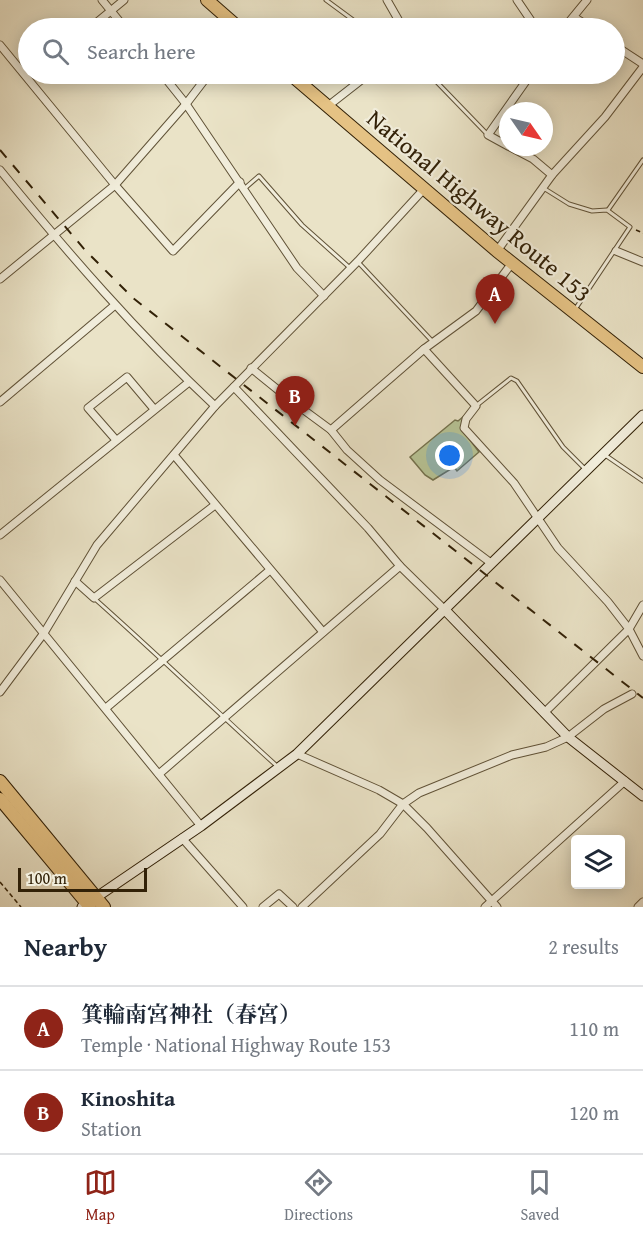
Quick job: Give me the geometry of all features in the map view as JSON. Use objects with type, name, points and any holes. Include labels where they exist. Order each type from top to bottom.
[{"type":"highway","points":[[207,0],[228,18]]},
{"type":"highway","name":"National Highway Route 153","points":[[302,84],[497,251],[643,367]]},
{"type":"highway","points":[[0,781],[89,904]]},
{"type":"highway","points":[[0,799],[89,904],[104,907]]},
{"type":"street","points":[[102,0],[117,18]]},
{"type":"street","points":[[102,18],[124,0]]},
{"type":"street","points":[[387,0],[397,18]]},
{"type":"street","points":[[517,0],[529,18]]},
{"type":"street","points":[[574,17],[587,0]]},
{"type":"street","points":[[0,45],[18,66]]},
{"type":"street","points":[[497,251],[552,175],[605,117],[643,65],[625,52]]},
{"type":"street","points":[[33,84],[172,251],[242,185]]},
{"type":"street","points":[[170,84],[242,185],[297,268],[324,296]]},
{"type":"street","points":[[0,279],[115,184],[201,84]]},
{"type":"street","points":[[328,106],[356,84]]},
{"type":"street","points":[[499,141],[488,135],[524,84]]},
{"type":"street","points":[[527,156],[552,175]]},
{"type":"street","points":[[0,170],[115,305],[215,406]]},
{"type":"street","points":[[0,692],[44,633],[97,545],[215,406],[358,261],[424,189]]},
{"type":"street","points":[[616,251],[643,262]]},
{"type":"street","points":[[332,430],[424,349],[476,311],[512,263]]},
{"type":"street","points":[[0,402],[115,305]]},
{"type":"street","points":[[424,349],[476,406],[466,419],[464,428],[514,483],[558,548],[608,602],[629,629],[643,656]]},
{"type":"street","points":[[251,368],[292,402],[332,430],[346,450],[380,480],[491,562]]},
{"type":"street","points":[[116,440],[88,408],[127,377],[154,409]]},
{"type":"street","points":[[0,535],[189,382]]},
{"type":"street","points":[[234,387],[368,528],[400,566],[544,713],[568,737],[643,796]]},
{"type":"street","points":[[89,904],[201,826],[297,754],[643,415]]},
{"type":"street","points":[[174,455],[323,632]]},
{"type":"street","points":[[75,581],[94,598],[216,505]]},
{"type":"street","points":[[159,774],[400,566]]},
{"type":"street","points":[[105,708],[270,570]]},
{"type":"street","points":[[0,580],[201,826]]},
{"type":"street","points":[[544,713],[629,629],[643,605]]},
{"type":"street","points":[[302,907],[380,834],[403,804],[419,793],[512,755],[546,747],[568,737],[604,709],[632,694]]},
{"type":"street","points":[[297,754],[379,790],[403,804],[497,907]]},
{"type":"street","points":[[484,907],[625,781]]},
{"type":"street","points":[[182,838],[243,907]]},
{"type":"street","points":[[263,907],[279,894],[293,907]]},
{"type":"street","points":[[638,907],[643,902]]},
{"type":"lane","points":[[326,0],[350,18]]},
{"type":"lane","points":[[439,84],[488,135]]},
{"type":"lane","points":[[607,210],[643,160]]},
{"type":"lane","points":[[242,185],[259,176],[302,225],[350,269]]},
{"type":"lane","points":[[543,187],[569,204],[592,211],[607,210],[630,227],[573,312]]},
{"type":"lane","points":[[358,261],[433,342]]},
{"type":"lane","points":[[476,406],[511,378],[517,381],[563,447],[586,470]]},
{"type":"lane","points":[[603,454],[643,481]]},
{"type":"lane","points":[[94,598],[164,659],[279,768]]},
{"type":"path","points":[[630,227],[643,233]]},
{"type":"path","points":[[0,882],[21,907]]},
{"type":"green space","points":[[469,412],[461,428],[479,452],[457,471],[454,467],[433,480],[425,475],[410,457],[455,420],[458,421]]},
{"type":"railway","points":[[0,150],[85,250],[133,298],[643,698]]},
{"type":"place","name":"箕輪南宮神社（春宮）","points":[[495,324]]},
{"type":"place","name":"Kinoshita","points":[[295,426]]}]
